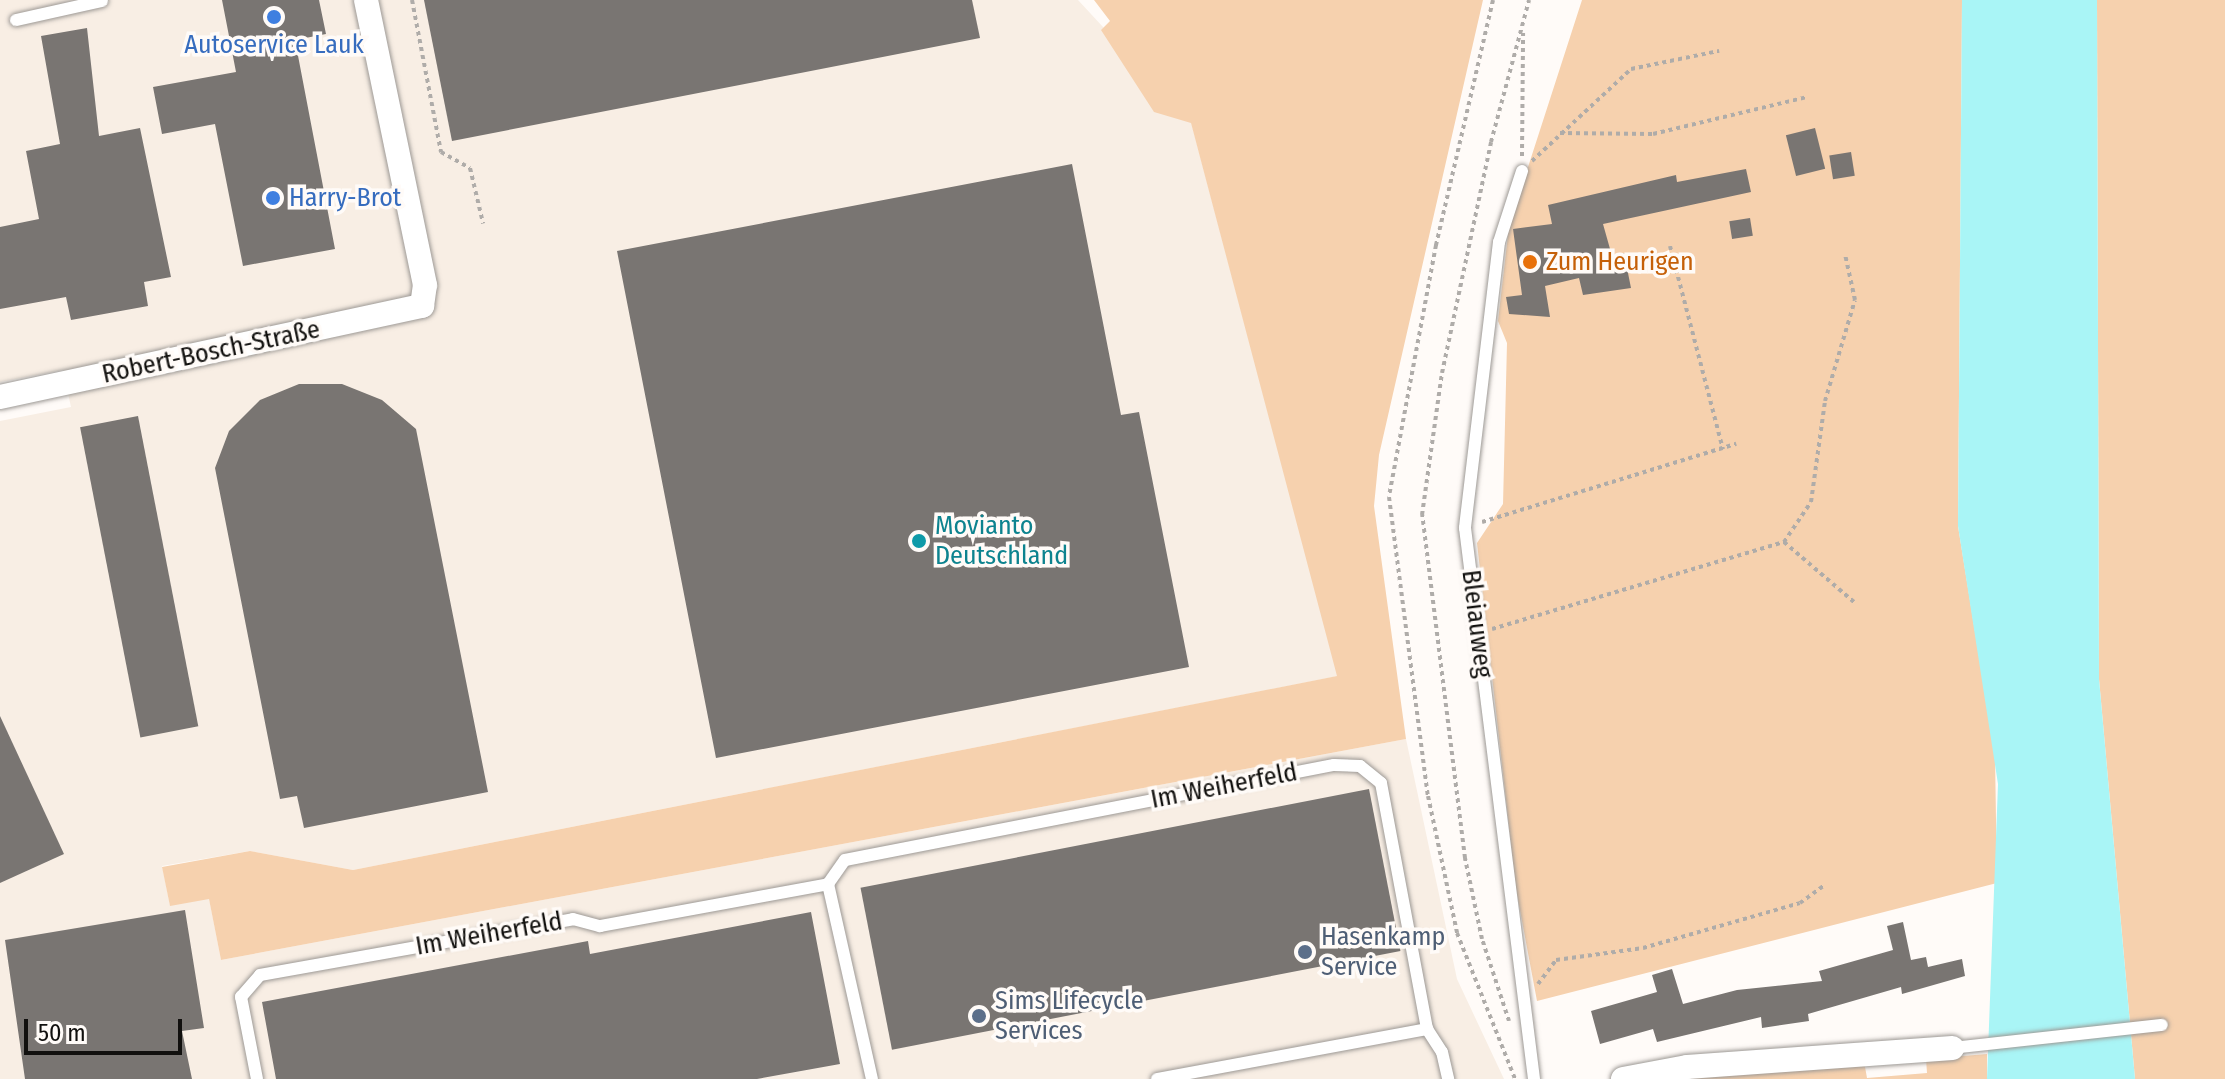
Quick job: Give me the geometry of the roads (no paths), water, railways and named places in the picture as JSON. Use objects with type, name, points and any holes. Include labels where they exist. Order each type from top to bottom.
[{"type":"street","name":"Robert-Bosch-Straße","points":[[0,397],[422,306],[425,285],[366,0]]},
{"type":"street","points":[[1623,1079],[1687,1067],[1952,1048]]},
{"type":"lane","points":[[16,20],[102,1]]},
{"type":"lane","name":"Bleiauweg","points":[[1522,171],[1499,242],[1465,528],[1534,1079]]},
{"type":"lane","name":"Im Weiherfeld","points":[[257,1079],[241,997],[260,975],[573,919],[600,926],[828,884],[845,860],[1334,765],[1360,766],[1381,783],[1427,1029],[1442,1052],[1448,1079]]},
{"type":"lane","points":[[828,884],[872,1079]]},
{"type":"lane","points":[[1952,1048],[2162,1025]]},
{"type":"lane","points":[[1157,1079],[1427,1029]]},
{"type":"water","points":[[1962,0],[2097,0],[2099,679],[2135,1079],[1987,1079],[1998,784],[1958,526]]},
{"type":"place","name":"Autoservice Lauk","points":[[274,17]]},
{"type":"place","name":"Harry-Brot","points":[[273,198]]},
{"type":"place","name":"Zum Heurigen","points":[[1530,262]]},
{"type":"place","name":"Movianto Deutschland","points":[[919,541]]},
{"type":"place","name":"Hasenkamp Service","points":[[1305,952]]},
{"type":"place","name":"Sims Lifecycle Services","points":[[979,1016]]}]
